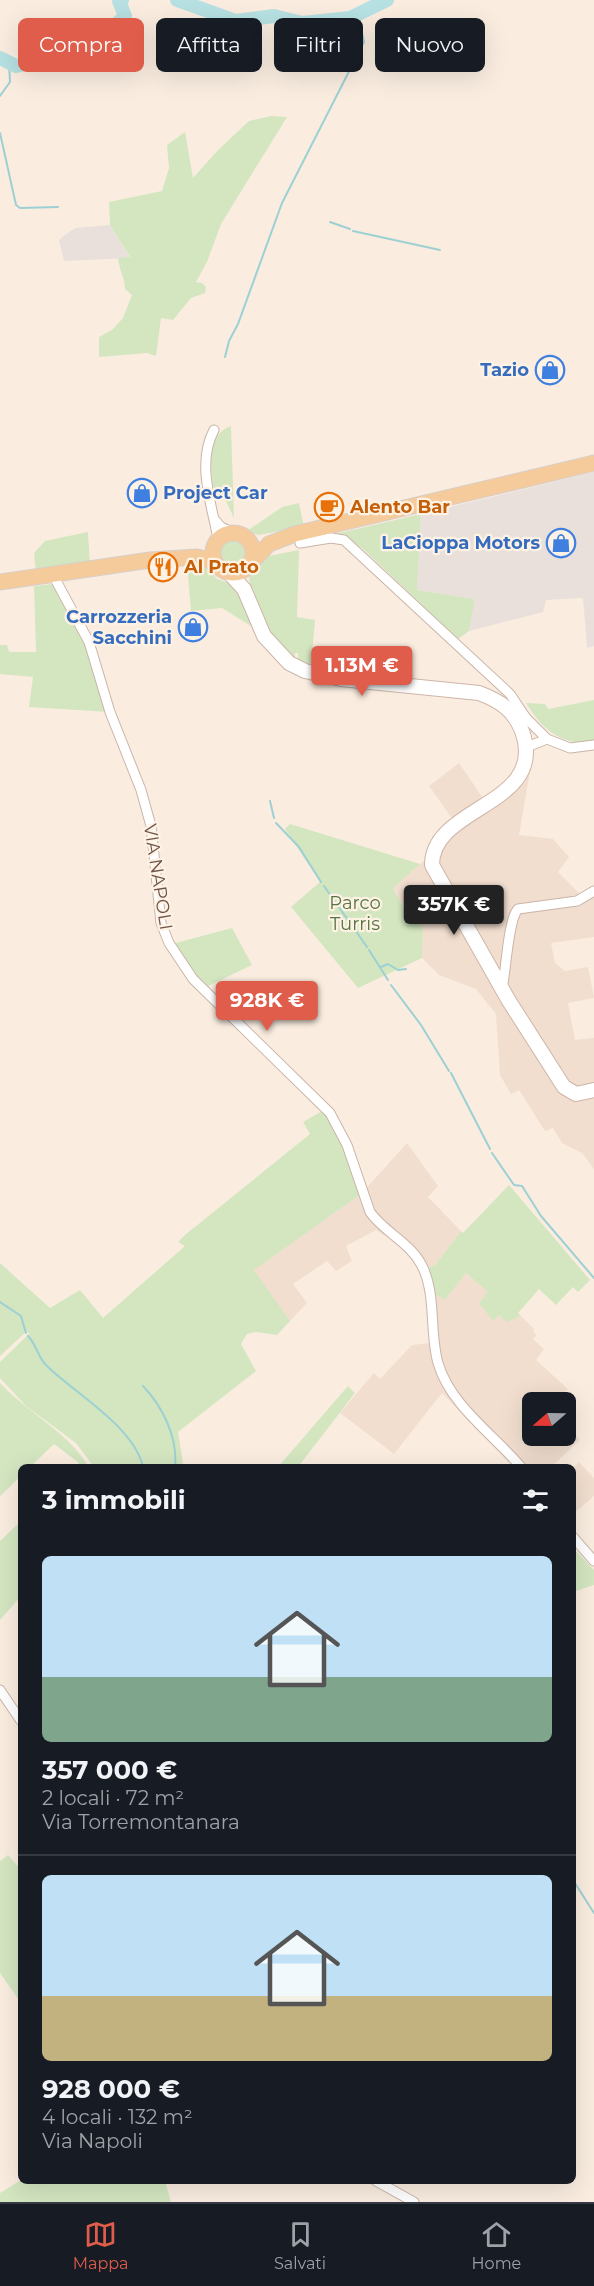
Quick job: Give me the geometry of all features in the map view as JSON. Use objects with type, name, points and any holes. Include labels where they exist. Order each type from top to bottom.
[{"type":"main road","points":[[0,582],[150,560],[200,557],[223,570],[239,573],[269,544],[297,539],[594,463]]},
{"type":"main road","points":[[150,560],[238,534],[256,538],[297,539]]},
{"type":"main road","points":[[238,534],[247,539],[253,551],[249,565]]},
{"type":"main road","points":[[217,540],[212,555],[223,570]]},
{"type":"street","points":[[214,430],[206,450],[212,514],[217,540]]},
{"type":"street","points":[[212,514],[221,527],[238,534]]},
{"type":"street","points":[[297,539],[344,540],[510,694],[522,720],[526,747],[526,757],[518,778],[509,788],[447,832],[432,853],[436,875],[502,990],[564,1087],[576,1094],[594,1090]]},
{"type":"street","points":[[248,599],[244,581],[249,565]]},
{"type":"street","points":[[223,570],[241,584],[255,619],[270,644],[289,663],[305,671],[341,679],[479,693],[504,704],[548,740],[570,748],[594,745]]},
{"type":"street","name":"VIA NAPOLI","points":[[53,575],[89,642],[111,716],[141,790],[151,826],[161,922],[172,949],[193,979],[317,1098],[338,1125],[370,1212],[378,1223],[412,1252],[426,1275],[436,1357],[445,1380],[472,1416],[518,1464]]},
{"type":"street","points":[[526,747],[548,740]]},
{"type":"street","points":[[502,990],[514,913],[518,909],[577,901],[594,891]]},
{"type":"street","points":[[576,1540],[594,1560]]},
{"type":"street","points":[[0,1690],[18,1717]]},
{"type":"street","points":[[381,2184],[414,2202]]},
{"type":"shaded area","points":[[110,225],[130,258],[64,261],[59,240],[65,235],[75,228]]},
{"type":"shaded area","points":[[594,472],[594,646],[587,648],[583,598],[546,600],[543,612],[469,631],[475,599],[417,590],[421,514]]},
{"type":"shaded area","points":[[459,763],[485,801],[514,773],[516,766],[530,771],[519,835],[553,839],[569,857],[558,872],[581,895],[594,887],[594,937],[551,943],[555,963],[565,971],[588,967],[594,998],[568,1003],[575,1040],[594,1038],[594,1169],[582,1153],[562,1143],[553,1128],[545,1131],[519,1090],[511,1094],[500,1075],[496,1014],[476,989],[439,975],[422,958],[423,926],[411,920],[393,887],[425,860],[439,834],[454,821],[429,786]]},
{"type":"shaded area","points":[[407,1143],[438,1186],[428,1197],[461,1231],[436,1264],[445,1300],[466,1273],[488,1292],[493,1320],[499,1315],[506,1321],[521,1316],[534,1329],[537,1335],[533,1339],[544,1349],[536,1360],[568,1389],[564,1392],[522,1392],[522,1446],[574,1446],[554,1464],[510,1464],[442,1393],[394,1454],[340,1413],[374,1373],[380,1379],[412,1345],[430,1343],[427,1291],[422,1274],[415,1261],[389,1238],[376,1230],[346,1246],[352,1261],[336,1271],[327,1261],[293,1284],[307,1303],[290,1321],[253,1270],[361,1194]]},
{"type":"shaded area","points":[[579,1462],[594,1478],[594,1496],[576,1511],[576,1465]]},
{"type":"green space","points":[[271,116],[287,117],[221,224],[207,262],[196,282],[206,287],[205,293],[191,298],[173,320],[161,318],[156,356],[147,353],[99,357],[99,337],[112,330],[123,318],[132,295],[125,289],[118,258],[130,257],[110,225],[109,202],[162,191],[169,168],[167,145],[185,132],[193,178],[249,121]]},
{"type":"green space","points":[[231,426],[234,518],[226,501],[215,495],[211,462],[213,445],[217,437]]},
{"type":"green space","points":[[299,503],[304,527],[258,535],[247,531],[282,507]]},
{"type":"green space","points":[[421,514],[417,590],[475,599],[469,631],[458,639],[362,548],[345,537],[331,535]]},
{"type":"green space","points":[[88,532],[90,566],[36,573],[34,553],[45,541]]},
{"type":"green space","points":[[233,538],[239,539],[247,547],[247,559],[239,567],[233,568],[227,567],[219,559],[218,553],[219,547],[227,539]]},
{"type":"green space","points":[[299,550],[297,617],[315,620],[311,667],[298,661],[298,653],[295,653],[295,660],[271,636],[251,591],[249,577],[263,557]]},
{"type":"green space","points":[[204,563],[217,579],[237,586],[251,626],[222,608],[191,611],[187,564]]},
{"type":"green space","points":[[53,584],[87,646],[109,712],[29,707],[33,677],[0,674],[0,645],[7,645],[9,652],[36,652],[34,586]]},
{"type":"green space","points":[[594,700],[594,742],[582,743],[562,739],[554,734],[539,721],[526,703],[545,704],[548,709]]},
{"type":"green space","name":"Parco Turris","points":[[290,824],[420,864],[393,888],[411,920],[423,926],[422,958],[358,988],[291,907],[320,882],[285,829]]},
{"type":"green space","points":[[232,928],[252,965],[204,988],[172,944]]},
{"type":"green space","points":[[324,1110],[334,1121],[361,1194],[254,1270],[290,1321],[277,1335],[256,1332],[247,1334],[241,1344],[256,1371],[178,1432],[182,1464],[92,1464],[76,1443],[26,1406],[0,1378],[0,1362],[29,1334],[27,1331],[0,1356],[0,1263],[50,1308],[80,1290],[103,1318],[185,1246],[178,1242],[185,1235],[310,1134],[303,1122]]},
{"type":"green space","points":[[509,1185],[590,1280],[578,1292],[573,1287],[556,1305],[539,1289],[518,1313],[521,1316],[506,1322],[499,1315],[493,1321],[479,1303],[488,1292],[466,1273],[445,1300],[435,1294],[427,1269],[436,1264],[461,1231],[463,1233]]},
{"type":"green space","points":[[0,1383],[70,1443],[87,1464],[78,1464],[54,1444],[33,1464],[18,1464],[18,1479],[0,1496]]},
{"type":"green space","points":[[348,1386],[355,1393],[300,1464],[281,1464]]},
{"type":"green space","points":[[18,1524],[18,1599],[0,1620],[0,1541]]},
{"type":"green space","points":[[576,1551],[594,1570],[594,1585],[576,1591]]},
{"type":"green space","points":[[8,1855],[18,1867],[18,1999],[0,1973],[0,1861]]},
{"type":"green space","points":[[18,2182],[18,2184],[166,2184],[171,2202],[0,2202],[0,2193]]},
{"type":"waterway","points":[[0,58],[16,66],[89,51],[125,16],[119,1],[122,0]]},
{"type":"waterway","points":[[177,0],[236,21],[274,16],[302,23],[350,18],[387,0]]},
{"type":"waterway","points":[[225,357],[229,341],[238,324],[282,203],[364,42],[358,14]]},
{"type":"waterway","points":[[0,96],[10,82],[9,63]]},
{"type":"waterway","points":[[0,133],[16,205],[20,208],[58,207]]},
{"type":"waterway","points":[[330,222],[350,229]]},
{"type":"waterway","points":[[353,231],[440,250]]},
{"type":"waterway","points":[[270,801],[274,818]]},
{"type":"waterway","points":[[276,823],[299,847],[321,882]]},
{"type":"waterway","points":[[324,886],[367,947]]},
{"type":"waterway","points":[[369,950],[388,980]]},
{"type":"waterway","points":[[381,967],[388,964],[398,970],[406,969]]},
{"type":"waterway","points":[[391,985],[421,1025],[449,1071]]},
{"type":"waterway","points":[[451,1073],[490,1149]]},
{"type":"waterway","points":[[492,1153],[514,1185],[522,1186],[541,1216],[594,1278]]},
{"type":"waterway","points":[[0,1302],[21,1316],[26,1333]]},
{"type":"waterway","points":[[28,1336],[45,1364],[103,1412],[128,1438],[142,1464]]},
{"type":"waterway","points":[[143,1386],[157,1403],[168,1424],[174,1445],[175,1464]]},
{"type":"waterway","points":[[576,1885],[594,1913]]},
{"type":"place","name":"Tazio","points":[[550,370]]},
{"type":"place","name":"Project Car","points":[[142,493]]},
{"type":"place","name":"Alento Bar","points":[[329,507]]},
{"type":"place","name":"LaCioppa Motors","points":[[561,543]]},
{"type":"place","name":"Al Prato","points":[[163,567]]},
{"type":"place","name":"Carrozzeria Sacchini","points":[[193,627]]}]
